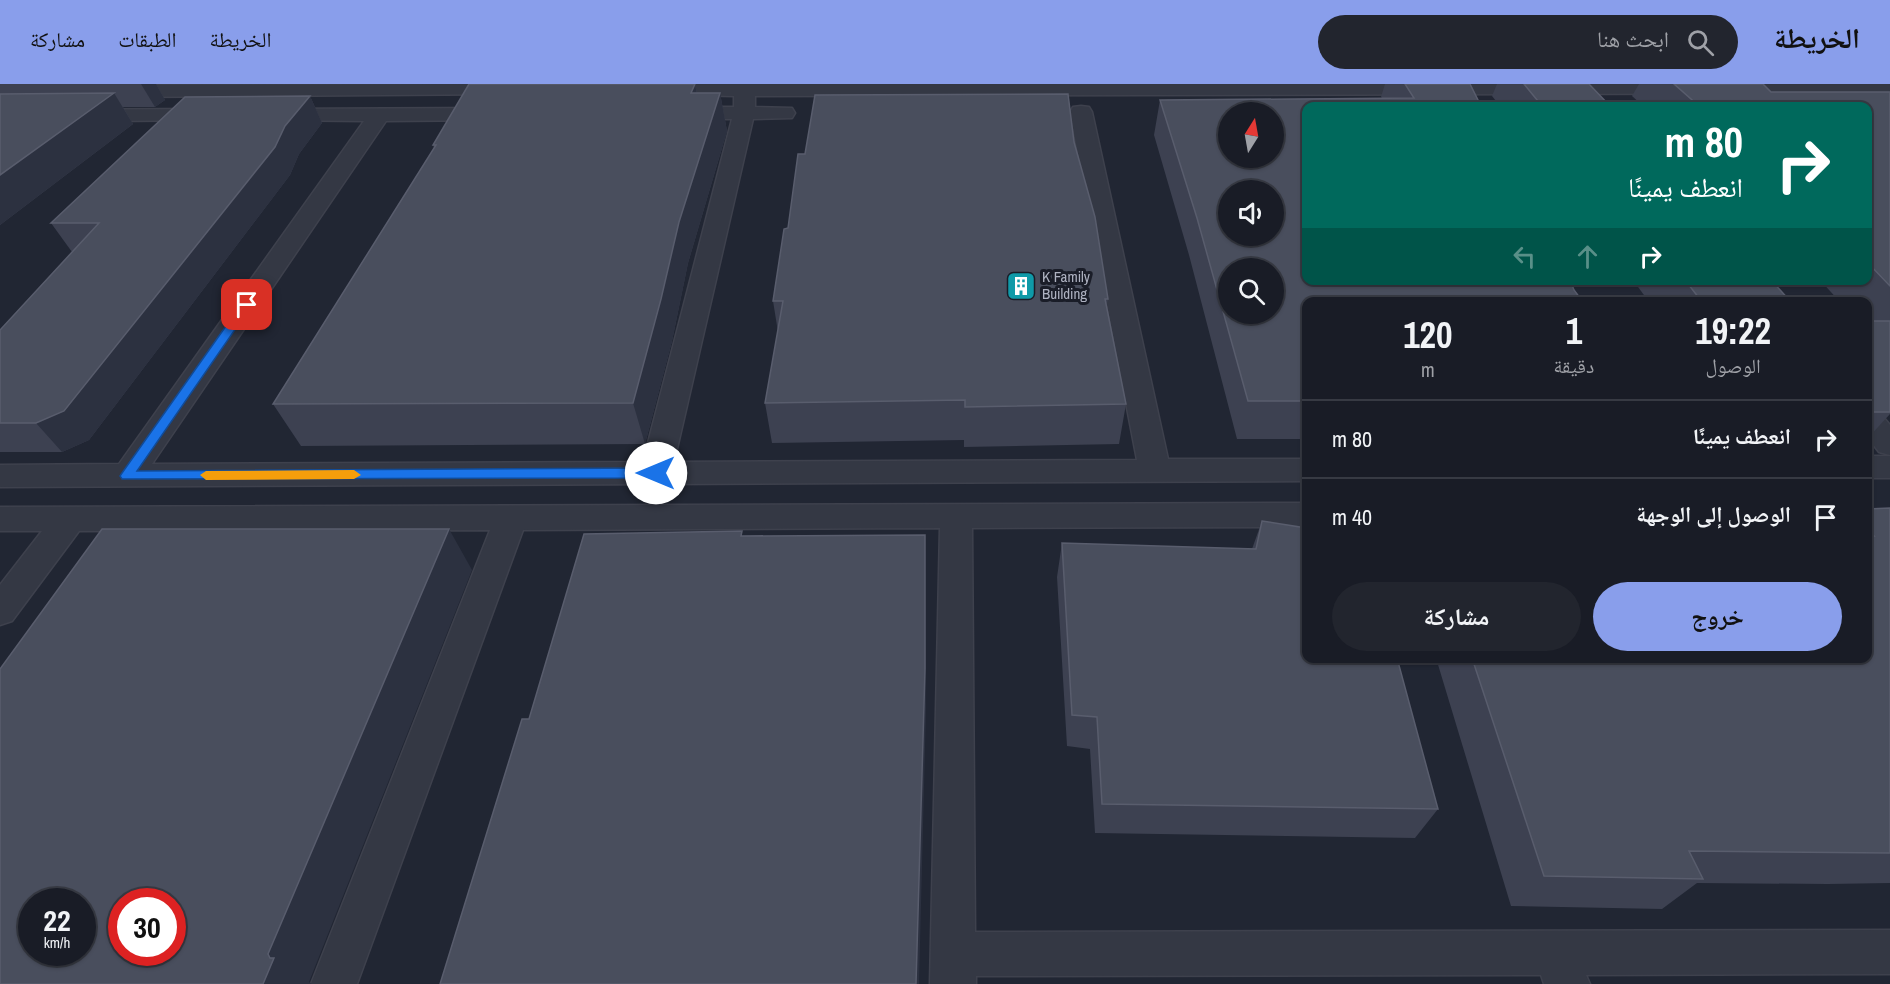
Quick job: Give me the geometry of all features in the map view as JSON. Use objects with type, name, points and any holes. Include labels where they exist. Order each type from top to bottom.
[{"type":"street","points":[[626,90],[745,96],[1246,86],[1890,87]]},
{"type":"street","points":[[94,92],[387,96],[531,90]]},
{"type":"street","points":[[127,476],[387,96]]},
{"type":"street","points":[[249,115],[387,96],[521,114]]},
{"type":"street","points":[[656,473],[745,96]]},
{"type":"street","points":[[662,113],[745,96],[802,113]]},
{"type":"street","points":[[1081,112],[1155,471]]},
{"type":"street","points":[[0,116],[225,115]]},
{"type":"street","points":[[1872,424],[1890,444]]},
{"type":"street","points":[[1872,467],[1890,467]]},
{"type":"street","points":[[0,477],[1302,470]]},
{"type":"street","points":[[0,519],[1302,515]]},
{"type":"street","points":[[956,516],[953,969],[1562,968],[1890,952]]},
{"type":"street","points":[[334,984],[511,518]]},
{"type":"street","points":[[0,611],[70,519]]},
{"type":"building","points":[[469,84],[695,84],[691,93],[720,93],[679,222],[633,403],[273,404],[436,145],[433,145]]},
{"type":"building","points":[[1405,84],[1470,84],[1479,102],[1302,102],[1302,285],[1572,285],[1579,297],[1302,297],[1302,401],[1248,401],[1227,324],[1284,324],[1284,258],[1218,258],[1218,293],[1160,100],[1414,98]]},
{"type":"building","points":[[1524,84],[1589,84],[1606,102],[1539,102]]},
{"type":"building","points":[[1674,84],[1763,84],[1771,92],[1890,92],[1890,286],[1872,267],[1872,102],[1694,102]]},
{"type":"building","points":[[114,93],[0,175],[0,94]]},
{"type":"building","points":[[1068,94],[1074,142],[1095,217],[1108,299],[1105,299],[1126,404],[965,407],[965,400],[765,403],[783,301],[773,301],[784,229],[788,228],[798,154],[805,154],[815,95]]},
{"type":"building","points":[[310,96],[285,126],[275,147],[64,411],[36,423],[0,423],[0,330],[99,223],[51,223],[185,97]]},
{"type":"building","points":[[1689,285],[1776,285],[1786,297],[1698,297]]},
{"type":"building","points":[[1872,321],[1890,321],[1890,412],[1872,412]]},
{"type":"building","points":[[1890,508],[1890,853],[1689,851],[1703,879],[1544,876],[1474,663],[1872,663],[1872,536],[1874,536],[1872,534],[1872,509]]},
{"type":"building","points":[[1262,521],[1302,527],[1302,663],[1398,663],[1438,809],[1102,804],[1097,717],[1072,715],[1062,543],[1256,549]]},
{"type":"building","points":[[102,529],[449,529],[268,954],[270,958],[274,958],[263,984],[0,984],[0,669]]},
{"type":"building","points":[[742,531],[741,536],[925,535],[925,669],[916,984],[440,984],[522,719],[529,719],[584,534]]},
{"type":"slow traffic","points":[[206,475],[354,475]]},
{"type":"place","name":"K Family Building","points":[[1021,286]]},
{"type":"route","points":[[247,305],[127,476],[656,473]]}]
